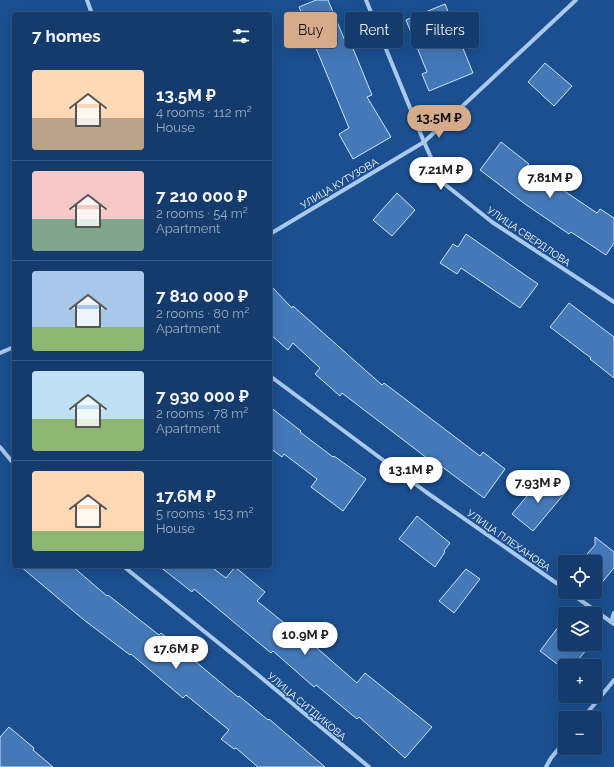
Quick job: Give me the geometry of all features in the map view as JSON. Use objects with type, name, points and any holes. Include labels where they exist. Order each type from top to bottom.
[{"type":"street","points":[[87,0],[91,12]]},
{"type":"street","name":"УЛИЦА СВЕРДЛОВА","points":[[366,0],[442,182],[492,222],[614,302]]},
{"type":"street","name":"УЛИЦА КУТУЗОВА","points":[[272,233],[424,142],[576,0]]},
{"type":"street","points":[[0,354],[12,348]]},
{"type":"street","name":"УЛИЦА ПЛЕХАНОВА","points":[[272,377],[426,492],[558,584]]},
{"type":"street","points":[[0,447],[12,462]]},
{"type":"street","name":"УЛИЦА СИТДИКОВА","points":[[125,568],[369,767]]},
{"type":"street","points":[[579,599],[613,623],[614,614]]},
{"type":"street","points":[[589,711],[614,680]]},
{"type":"street","points":[[546,767],[558,750]]},
{"type":"building","points":[[316,0],[328,0],[333,12],[301,12],[299,7]]},
{"type":"building","points":[[445,4],[448,12],[426,12]]},
{"type":"building","points":[[411,18],[411,32],[406,20]]},
{"type":"building","points":[[337,22],[345,41],[345,48],[353,48],[372,95],[367,97],[391,137],[353,159],[339,134],[349,128],[316,48],[337,48]]},
{"type":"building","points":[[417,48],[463,48],[473,73],[429,91],[422,74],[427,72]]},
{"type":"building","points":[[545,63],[572,86],[554,106],[528,82]]},
{"type":"building","points":[[501,142],[529,164],[527,166],[597,213],[600,209],[614,218],[614,243],[606,255],[571,232],[569,234],[525,204],[480,170]]},
{"type":"building","points":[[397,193],[415,210],[392,236],[373,220]]},
{"type":"building","points":[[466,234],[538,284],[520,308],[461,268],[457,274],[440,263],[453,244],[458,247]]},
{"type":"building","points":[[272,287],[292,308],[293,306],[382,385],[384,383],[480,456],[483,452],[505,469],[484,498],[437,463],[436,465],[342,393],[340,396],[315,374],[320,368],[293,343],[288,350],[272,336]]},
{"type":"building","points":[[569,303],[614,337],[614,378],[590,359],[591,358],[550,327]]},
{"type":"building","points":[[272,409],[333,457],[334,456],[366,479],[343,511],[311,487],[317,479],[284,454],[282,457],[272,450]]},
{"type":"building","points":[[543,477],[564,494],[533,531],[512,514]]},
{"type":"building","points":[[417,516],[450,543],[435,567],[399,539]]},
{"type":"building","points":[[595,537],[614,552],[614,568],[602,583],[602,555],[586,555],[595,545]]},
{"type":"building","points":[[22,568],[74,568],[107,596],[108,595],[159,635],[161,633],[238,697],[239,696],[268,720],[269,719],[325,767],[258,767],[236,748],[234,749],[221,739],[229,730],[186,695],[183,698],[131,654],[130,655],[84,620]]},
{"type":"building","points":[[162,568],[213,568],[226,578],[234,568],[236,568],[265,592],[257,601],[309,643],[310,642],[357,683],[365,673],[432,727],[405,758],[359,717],[357,719],[316,685],[314,687],[273,651],[271,653],[194,589],[192,592]]},
{"type":"building","points":[[466,569],[480,579],[454,613],[439,601]]},
{"type":"building","points":[[558,627],[558,651],[585,651],[579,659],[558,659],[558,665],[540,651]]},
{"type":"building","points":[[9,727],[34,748],[33,750],[53,767],[0,767],[0,737]]}]
